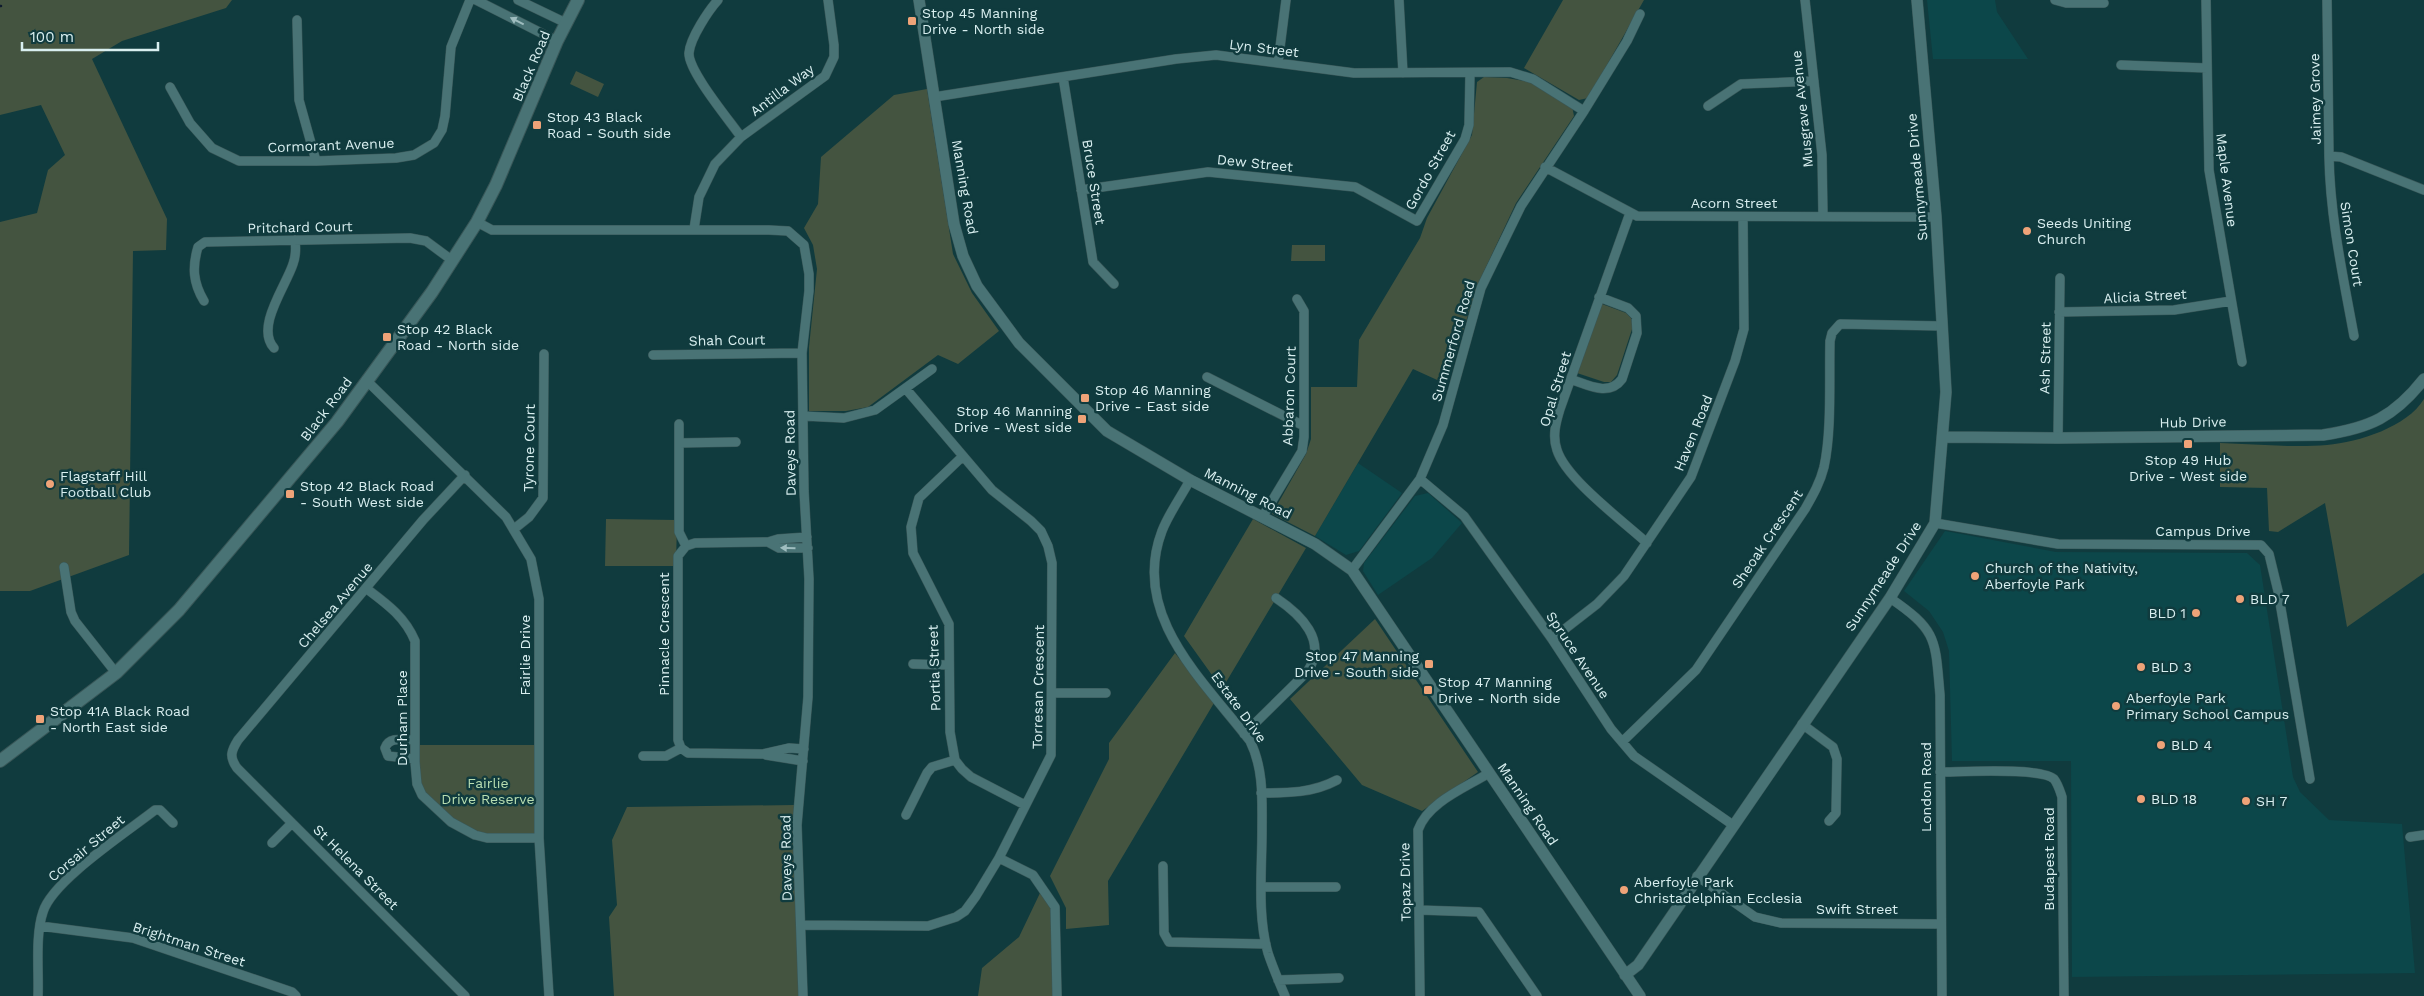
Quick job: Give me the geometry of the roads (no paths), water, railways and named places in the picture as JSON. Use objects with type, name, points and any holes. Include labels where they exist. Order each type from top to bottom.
[{"type":"main road","name":"Black Road","points":[[0,761],[116,673],[179,610],[337,422],[453,261],[477,222],[500,176],[557,42],[578,0]]},
{"type":"street","name":"Cormorant Avenue","points":[[170,87],[190,123],[212,148],[239,161],[316,161],[414,155],[434,142],[442,130],[451,47],[470,0]]},
{"type":"street","points":[[476,0],[557,42]]},
{"type":"street","points":[[518,0],[566,23]]},
{"type":"street","points":[[718,0],[709,10],[689,53],[692,68],[741,137]]},
{"type":"street","name":"Antilla Way","points":[[694,229],[699,197],[715,164],[741,137],[825,76],[834,57],[828,0]]},
{"type":"street","name":"Manning Road","points":[[919,0],[954,224],[963,256],[977,286],[1019,343],[1107,430],[1190,480],[1315,544],[1352,570],[1640,996]]},
{"type":"street","points":[[1278,63],[1286,0]]},
{"type":"street","points":[[1399,0],[1402,73]]},
{"type":"street","name":"Musgrave Avenue","points":[[1805,0],[1822,155],[1823,216]]},
{"type":"street","name":"Sunnymeade Drive","points":[[1626,975],[1638,965],[1697,876],[1890,598],[1935,523],[1946,392],[1936,217],[1917,0]]},
{"type":"street","points":[[2055,0],[2066,3],[2104,3]]},
{"type":"street","name":"Maple Avenue","points":[[2206,0],[2209,170],[2242,362]]},
{"type":"street","name":"Jaimey Grove","points":[[2327,0],[2329,156],[2341,158],[2424,190]]},
{"type":"street","name":"Summerford Road","points":[[1352,570],[1420,479],[1443,425],[1481,288],[1521,206],[1545,167],[1584,111],[1627,41],[1640,14]]},
{"type":"street","points":[[297,20],[296,62],[298,100],[316,161]]},
{"type":"street","name":"Lyn Street","points":[[934,97],[1216,55],[1354,73],[1510,72],[1533,79],[1584,111]]},
{"type":"street","points":[[2121,65],[2207,68]]},
{"type":"street","name":"Gordo Street","points":[[1417,221],[1465,138],[1469,125],[1470,73]]},
{"type":"street","name":"Bruce Street","points":[[1063,77],[1093,262],[1114,284]]},
{"type":"street","points":[[1708,106],[1740,84],[1814,81]]},
{"type":"street","name":"Simon Court","points":[[2329,156],[2330,191],[2334,222],[2354,336]]},
{"type":"street","name":"Acorn Street","points":[[1545,167],[1637,216],[1936,217]]},
{"type":"street","name":"Dew Street","points":[[1081,190],[1208,172],[1355,187],[1417,221]]},
{"type":"street","name":"Opal Street","points":[[1630,213],[1570,379],[1556,425],[1555,441],[1561,460],[1581,484],[1647,543]]},
{"type":"street","name":"Haven Road","points":[[1552,639],[1597,604],[1617,583],[1647,543],[1691,477],[1735,361],[1744,324],[1743,217]]},
{"type":"street","name":"Daveys Road","points":[[477,222],[492,230],[694,229],[788,231],[804,245],[807,257],[809,291],[802,353],[804,491],[808,548],[808,697],[797,825],[803,996]]},
{"type":"street","name":"Pritchard Court","points":[[204,301],[195,286],[194,257],[198,246],[205,242],[410,238],[426,241],[453,261]]},
{"type":"street","points":[[274,348],[268,338],[271,315],[293,264],[295,240]]},
{"type":"street","name":"Ash Street","points":[[2058,438],[2060,278]]},
{"type":"street","points":[[1570,379],[1604,390],[1618,385],[1622,378],[1637,332],[1636,316],[1628,308],[1599,297]]},
{"type":"street","name":"Abbaron Court","points":[[1263,516],[1302,451],[1304,426],[1304,311],[1297,299]]},
{"type":"street","name":"Alicia Street","points":[[2059,312],[2174,310],[2231,301]]},
{"type":"street","name":"Sheoak Crescent","points":[[1622,742],[1696,670],[1805,509],[1818,486],[1824,466],[1832,333],[1840,324],[1942,326]]},
{"type":"street","name":"Shah Court","points":[[653,355],[802,353]]},
{"type":"street","name":"Tyrone Court","points":[[514,529],[530,517],[542,498],[544,354]]},
{"type":"street","points":[[803,416],[844,418],[876,410],[906,390],[932,369]]},
{"type":"street","points":[[1207,377],[1304,426]]},
{"type":"street","name":"Hub Drive","points":[[1943,437],[2058,438],[2323,435],[2357,430],[2383,418],[2401,404],[2424,379]]},
{"type":"street","name":"Fairlie Drive","points":[[366,380],[506,517],[531,559],[539,599],[538,838],[549,996]]},
{"type":"street","name":"Torresan Crescent","points":[[801,925],[928,926],[940,924],[965,911],[999,858],[1051,755],[1053,693],[1052,563],[1048,546],[1040,531],[1031,521],[992,490],[906,390]]},
{"type":"street","points":[[679,424],[679,532],[686,546],[695,542],[768,542],[778,539],[807,537]]},
{"type":"street","points":[[679,443],[736,442]]},
{"type":"street","name":"Portia Street","points":[[955,760],[950,732],[948,624],[913,554],[911,527],[919,498],[962,457]]},
{"type":"street","name":"Chelsea Avenue","points":[[231,755],[238,740],[367,589],[423,520],[464,475]]},
{"type":"street","name":"Spruce Avenue","points":[[1420,479],[1464,516],[1552,639],[1622,742],[1634,756],[1733,825]]},
{"type":"street","name":"Estate Drive","points":[[1190,480],[1163,530],[1158,546],[1155,580],[1157,606],[1166,627],[1179,649],[1244,734],[1256,754],[1262,792],[1266,944],[1278,980],[1286,996]]},
{"type":"street","name":"Campus Drive","points":[[1935,523],[2058,544],[2261,545],[2269,554],[2278,591],[2310,779]]},
{"type":"street","points":[[768,542],[780,548],[808,548]]},
{"type":"street","name":"Pinnacle Crescent","points":[[681,748],[678,740],[678,556],[686,546]]},
{"type":"street","points":[[64,567],[71,612],[75,621],[116,673]]},
{"type":"street","name":"Durham Place","points":[[367,589],[402,618],[414,641],[415,759],[417,784],[422,795],[444,816],[463,830],[487,838],[538,838]]},
{"type":"street","points":[[1244,734],[1307,672],[1313,659],[1314,651],[1310,630],[1298,614],[1276,598]]},
{"type":"street","name":"London Road","points":[[1890,598],[1916,616],[1927,628],[1936,649],[1940,695],[1940,924],[1942,996]]},
{"type":"street","points":[[913,664],[949,665]]},
{"type":"street","points":[[1053,693],[1106,693]]},
{"type":"street","points":[[1802,724],[1833,747],[1837,759],[1836,813],[1829,821]]},
{"type":"street","points":[[415,740],[392,740],[386,743],[384,748],[388,756],[415,759]]},
{"type":"street","points":[[643,756],[666,756],[681,748],[688,753],[763,754],[803,761]]},
{"type":"street","points":[[763,754],[789,748],[804,749]]},
{"type":"street","name":"St Helena Street","points":[[231,755],[231,760],[237,768],[465,996]]},
{"type":"street","points":[[906,815],[927,773],[932,767],[955,760],[962,770],[971,777],[1025,805]]},
{"type":"street","name":"Budapest Road","points":[[1940,772],[2037,772],[2054,779],[2059,787],[2062,797],[2064,996]]},
{"type":"street","name":"Topaz Drive","points":[[1420,996],[1418,830],[1421,822],[1436,806],[1489,773]]},
{"type":"street","points":[[1262,792],[1298,792],[1337,780]]},
{"type":"street","name":"Corsair Street","points":[[38,996],[40,926],[48,900],[60,885],[155,810],[160,810],[173,822]]},
{"type":"street","points":[[272,843],[292,822]]},
{"type":"street","points":[[2410,837],[2424,835]]},
{"type":"street","points":[[999,858],[1033,875],[1055,907],[1057,996]]},
{"type":"street","points":[[1163,866],[1164,933],[1169,942],[1266,944]]},
{"type":"street","name":"Swift Street","points":[[1697,876],[1755,916],[1781,923],[1940,924]]},
{"type":"street","points":[[1263,887],[1336,886]]},
{"type":"street","points":[[1419,910],[1479,912],[1537,996]]},
{"type":"street","name":"Brightman Street","points":[[40,926],[133,938],[292,992],[296,996]]},
{"type":"street","points":[[1278,980],[1339,978]]},
{"type":"place","name":"Stop 45 Manning Drive - North side","points":[[912,21]]},
{"type":"place","name":"Stop 43 Black Road - South side","points":[[537,125]]},
{"type":"place","name":"Seeds Uniting Church","points":[[2027,231]]},
{"type":"place","name":"Stop 42 Black Road - North side","points":[[387,337]]},
{"type":"place","name":"Stop 46 Manning Drive - East side","points":[[1085,398]]},
{"type":"place","name":"Stop 46 Manning Drive - West side","points":[[1082,419]]},
{"type":"place","name":"Stop 49 Hub Drive - West side","points":[[2188,444]]},
{"type":"place","name":"Flagstaff Hill Football Club","points":[[50,484]]},
{"type":"place","name":"Stop 42 Black Road - South West side","points":[[290,494]]},
{"type":"place","name":"Church of the Nativity, Aberfoyle Park","points":[[1975,576]]},
{"type":"place","name":"BLD 7","points":[[2240,599]]},
{"type":"place","name":"BLD 1","points":[[2196,613]]},
{"type":"place","name":"Stop 47 Manning Drive - South side","points":[[1429,664]]},
{"type":"place","name":"BLD 3","points":[[2141,667]]},
{"type":"place","name":"Stop 47 Manning Drive - North side","points":[[1428,690]]},
{"type":"place","name":"Aberfoyle Park Primary School Campus","points":[[2116,706]]},
{"type":"place","name":"Stop 41A Black Road - North East side","points":[[40,719]]},
{"type":"place","name":"BLD 4","points":[[2161,745]]},
{"type":"place","name":"BLD 18","points":[[2141,799]]},
{"type":"place","name":"SH 7","points":[[2246,801]]},
{"type":"place","name":"Aberfoyle Park Christadelphian Ecclesia","points":[[1624,890]]},
{"type":"park label","name":"Fairlie Drive Reserve","points":[[488,792]]}]
